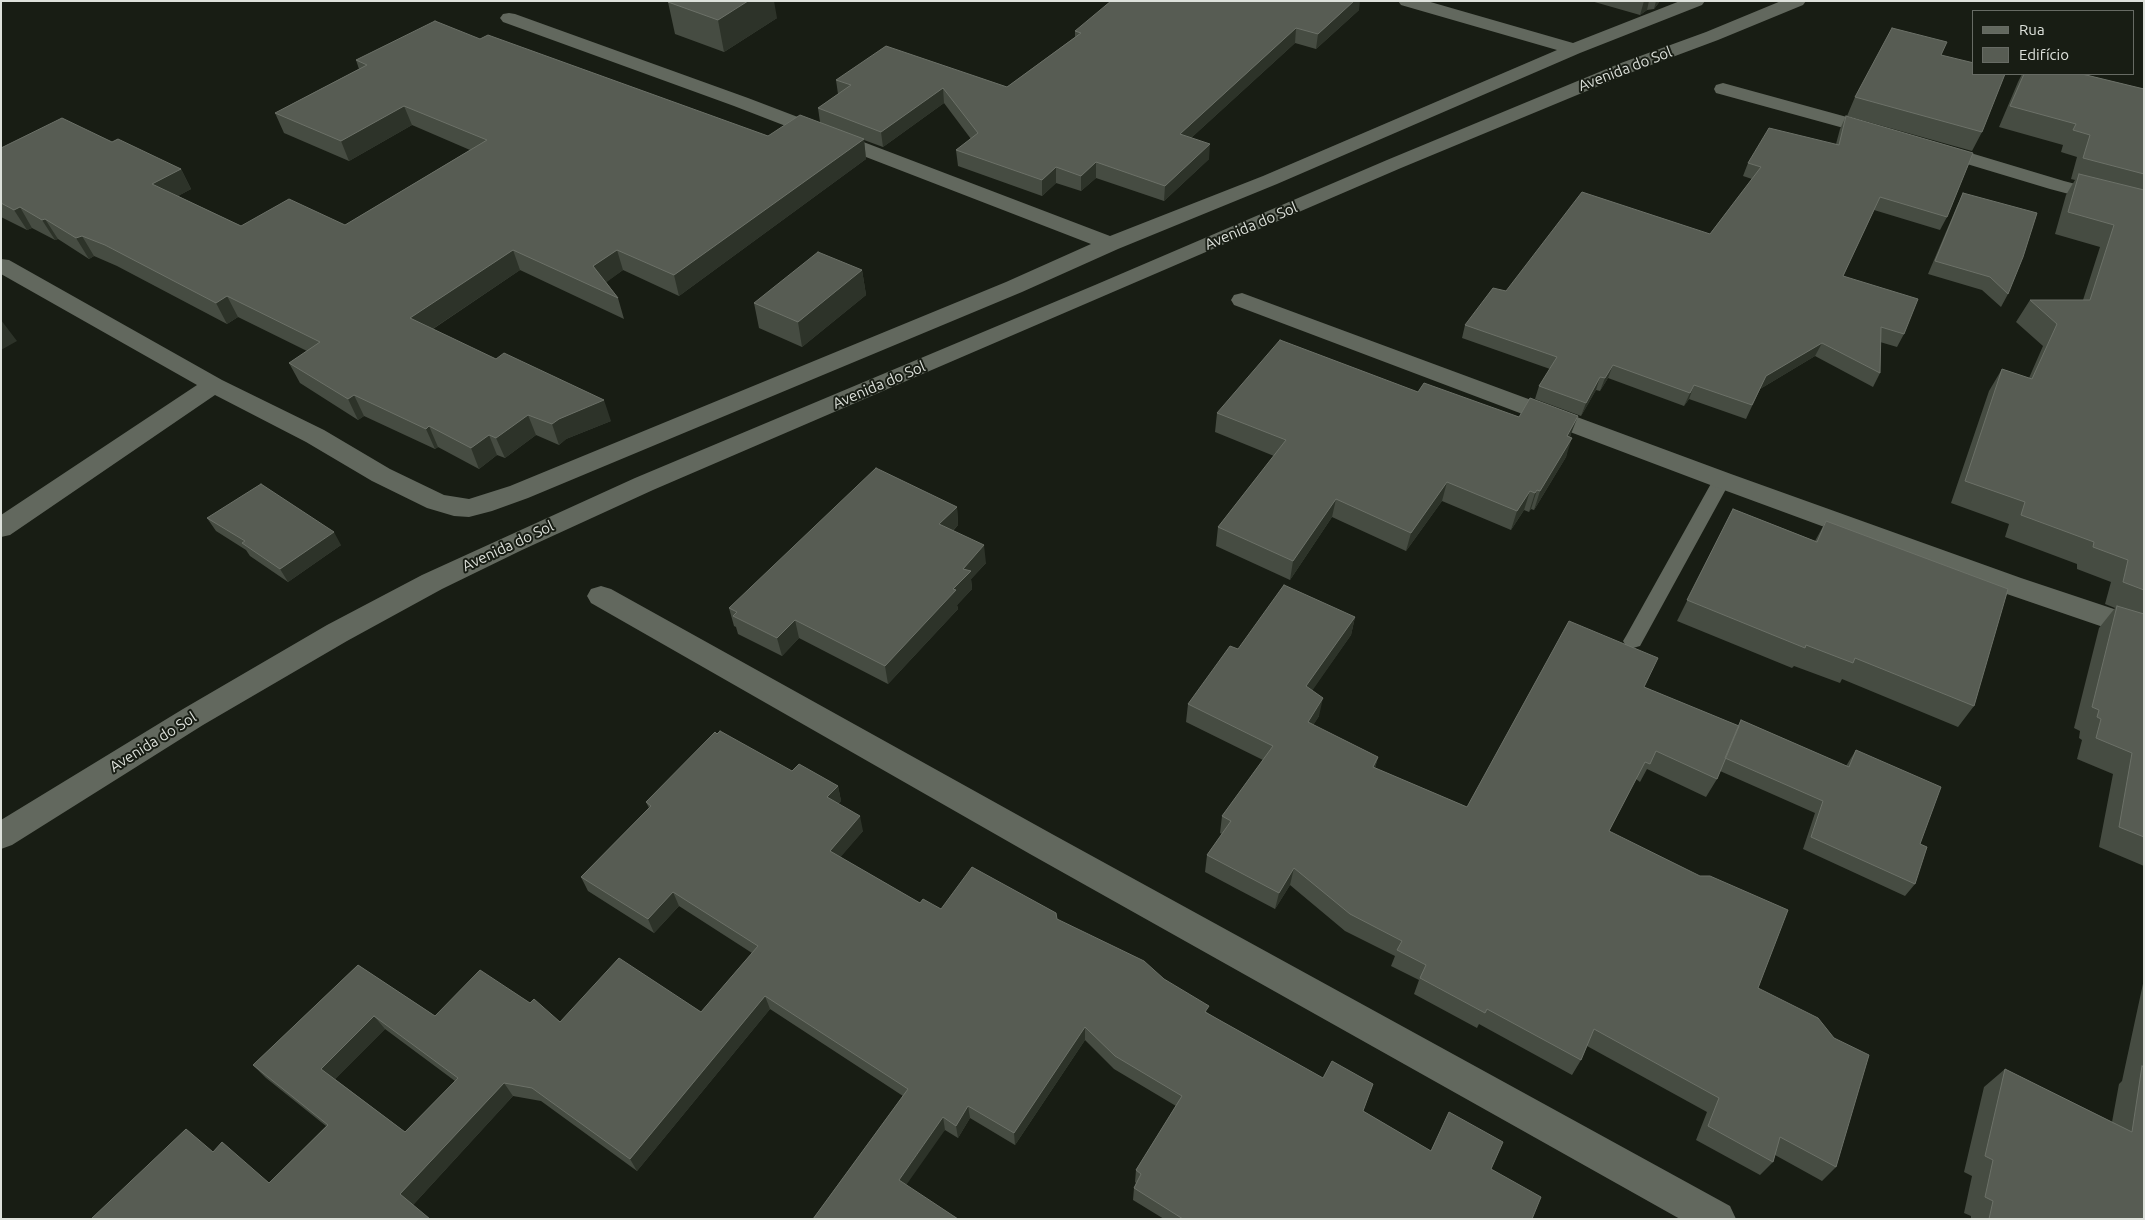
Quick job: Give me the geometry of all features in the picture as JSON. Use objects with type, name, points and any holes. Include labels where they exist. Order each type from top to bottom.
[{"type":"street","points":[[1407,1],[1574,49]]},
{"type":"street","points":[[1,265],[214,385],[315,436],[381,475],[436,502],[454,507],[468,508],[483,505],[518,492],[1014,287],[1110,244],[1270,180],[1574,49],[1696,1]]},
{"type":"street","name":"Avenida do Sol","points":[[1,836],[193,717],[337,632],[432,582],[513,543],[644,484],[1112,286],[1394,164],[1628,67],[1712,36],[1794,2]]},
{"type":"street","points":[[509,18],[741,102],[1110,244]]},
{"type":"street","points":[[1723,89],[1907,140],[2057,185],[2144,208]]},
{"type":"street","points":[[1242,300],[1722,480],[2012,585],[2144,630]]},
{"type":"street","points":[[1,528],[214,385]]},
{"type":"street","points":[[601,596],[1084,868],[1716,1219]]},
{"type":"lane","points":[[1633,641],[1722,480]]},
{"type":"building","points":[[748,1],[718,20],[668,2]]},
{"type":"building","points":[[1111,1],[1354,1],[1318,34],[1296,28],[1180,134],[1210,144],[1165,186],[1096,162],[1081,176],[1056,167],[1042,180],[956,150],[978,133],[943,88],[881,132],[818,108],[851,85],[836,80],[886,46],[1007,87],[1081,33],[1075,31]]},
{"type":"building","points":[[435,21],[480,39],[488,35],[768,136],[800,115],[864,139],[674,275],[617,250],[593,266],[618,298],[513,250],[410,318],[496,359],[504,353],[604,400],[559,419],[552,424],[528,415],[496,438],[489,435],[471,448],[429,426],[426,429],[354,395],[348,399],[289,363],[320,342],[227,296],[216,303],[105,245],[82,236],[76,238],[45,219],[42,220],[20,207],[14,210],[1,203],[1,148],[62,118],[112,142],[118,139],[181,169],[152,184],[241,226],[289,199],[345,225],[487,140],[404,106],[341,141],[275,113],[367,65],[356,60]]},
{"type":"building","points":[[1892,28],[1947,42],[1941,55],[1972,63],[1972,75],[2005,75],[1982,132],[1855,97]]},
{"type":"building","points":[[2024,75],[2086,75],[2144,89],[2144,174],[2083,158],[2090,135],[2073,130],[2076,124],[2010,106]]},
{"type":"building","points":[[1846,116],[1973,153],[1947,217],[1880,197],[1843,276],[1918,299],[1904,334],[1881,327],[1880,373],[1822,343],[1766,376],[1752,405],[1694,385],[1690,393],[1613,365],[1605,378],[1600,377],[1586,403],[1539,386],[1557,357],[1465,325],[1493,288],[1506,291],[1582,192],[1710,234],[1761,167],[1748,163],[1769,128],[1839,145]]},
{"type":"building","points":[[2079,174],[2144,190],[2144,590],[2123,582],[2128,560],[2093,547],[2094,542],[2021,515],[2025,502],[1965,481],[2002,369],[2032,379],[2057,324],[2030,300],[2090,300],[2114,225],[2068,212]]},
{"type":"building","points":[[1963,193],[2037,213],[2023,257],[2008,294],[1990,277],[1935,261]]},
{"type":"building","points":[[818,252],[862,270],[798,322],[754,303]]},
{"type":"building","points":[[1280,340],[1418,392],[1424,383],[1519,417],[1530,398],[1578,416],[1567,436],[1572,438],[1540,491],[1537,490],[1535,493],[1530,491],[1517,511],[1447,482],[1411,533],[1336,499],[1293,561],[1218,527],[1286,440],[1217,413]]},
{"type":"building","points":[[876,468],[957,507],[939,524],[984,545],[963,569],[971,571],[953,589],[956,590],[885,666],[795,620],[777,638],[733,616],[737,612],[729,608]]},
{"type":"building","points":[[261,484],[334,532],[280,569],[242,543],[245,541],[207,518]]},
{"type":"building","points":[[1733,509],[1817,542],[1826,521],[2008,589],[1974,706],[1855,658],[1853,663],[1806,645],[1805,648],[1687,600]]},
{"type":"building","points":[[1284,585],[1355,617],[1306,686],[1323,698],[1308,722],[1378,757],[1373,767],[1467,807],[1569,621],[1658,658],[1644,687],[1739,726],[1717,779],[1656,751],[1650,764],[1645,762],[1609,831],[1700,876],[1710,876],[1788,910],[1758,988],[1818,1018],[1834,1038],[1869,1055],[1836,1167],[1780,1137],[1773,1162],[1708,1126],[1719,1098],[1594,1029],[1581,1060],[1487,1009],[1485,1013],[1420,978],[1426,965],[1397,950],[1402,941],[1350,914],[1294,868],[1279,893],[1207,855],[1231,821],[1222,816],[1273,746],[1188,704],[1230,646],[1238,649]]},
{"type":"building","points":[[2117,606],[2144,614],[2144,837],[2119,827],[2132,753],[2096,738],[2101,719],[2097,717],[2099,710],[2092,707]]},
{"type":"building","points":[[1741,720],[1849,767],[1856,750],[1941,787],[1920,844],[1927,847],[1915,884],[1811,837],[1823,801],[1725,758]]},
{"type":"building","points":[[720,731],[792,771],[799,764],[838,786],[827,797],[860,816],[830,851],[920,903],[923,899],[941,909],[972,867],[1056,913],[1057,919],[1144,961],[1164,979],[1209,1006],[1205,1012],[1323,1078],[1332,1061],[1373,1084],[1363,1111],[1431,1151],[1449,1112],[1503,1142],[1491,1169],[1541,1197],[1532,1219],[1183,1219],[1134,1188],[1141,1174],[1136,1170],[1182,1096],[1115,1056],[1085,1027],[1014,1133],[968,1106],[956,1126],[943,1117],[899,1180],[958,1219],[813,1219],[908,1089],[765,996],[630,1159],[532,1088],[504,1083],[400,1194],[430,1219],[91,1219],[186,1129],[213,1152],[222,1142],[269,1183],[328,1125],[253,1065],[358,965],[435,1016],[480,970],[530,1003],[534,999],[560,1022],[619,958],[701,1012],[758,946],[673,892],[648,919],[581,877],[651,806],[646,802],[715,732],[717,734]],"holes":[[[374,1016],[458,1078],[405,1132],[321,1069]]]},
{"type":"building","points":[[2142,1066],[2144,1067],[2144,1219],[1989,1219],[1993,1201],[1985,1197],[1993,1160],[1985,1156],[2005,1069],[2132,1132]]}]
